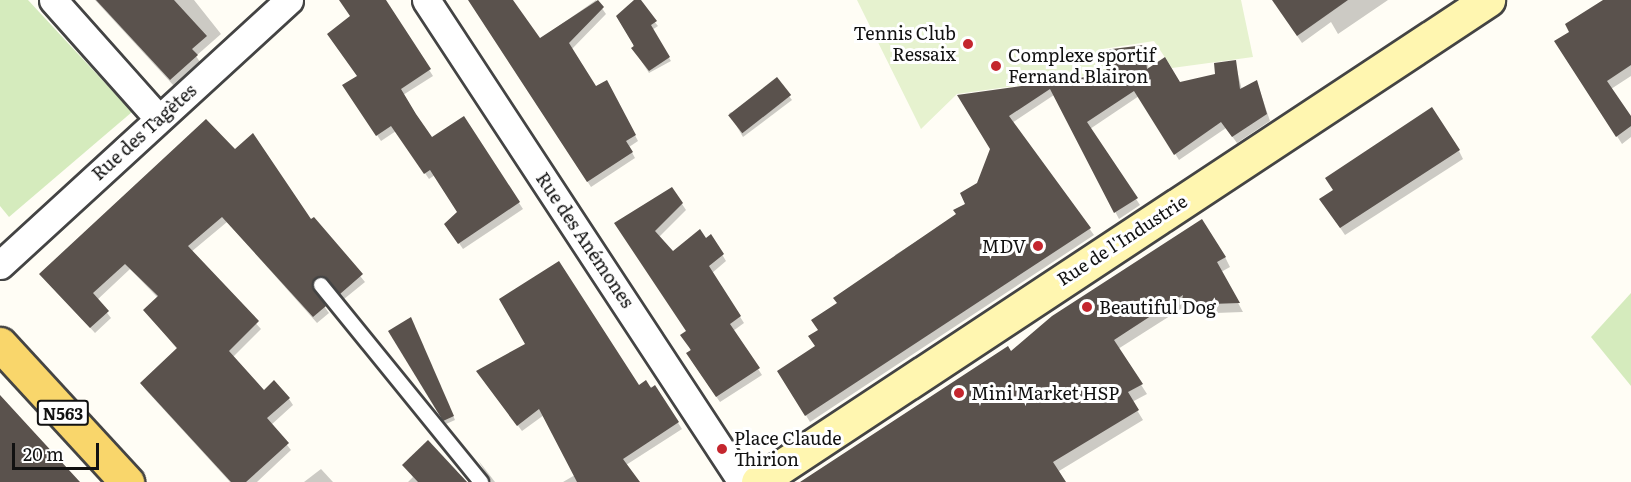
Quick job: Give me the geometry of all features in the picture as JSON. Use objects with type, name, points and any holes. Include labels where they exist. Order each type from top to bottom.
[{"type":"main road","name":"N563","points":[[0,345],[127,482]]},
{"type":"street","points":[[53,0],[159,119]]},
{"type":"street","name":"Rue des Tagètes","points":[[0,265],[288,0]]},
{"type":"street","name":"Rue des Anémones","points":[[426,0],[742,482]]},
{"type":"street","name":"Rue de l'Industrie","points":[[758,482],[1488,0]]},
{"type":"lane","points":[[321,285],[481,482]]},
{"type":"green space","points":[[0,0],[28,0],[132,112],[9,217],[0,206]]},
{"type":"green space","name":"Complexe sportif Fernand Blairon","points":[[857,0],[1241,0],[1253,57],[1172,68],[1154,41],[1103,49],[1106,73],[957,94],[921,129]]},
{"type":"green space","points":[[1631,293],[1631,386],[1591,337]]},
{"type":"building","points":[[96,0],[174,0],[207,36],[192,49],[198,55],[170,80]]},
{"type":"building","points":[[339,0],[386,0],[431,69],[401,89],[416,114],[432,137],[464,116],[520,202],[458,244],[444,224],[457,212],[430,170],[424,174],[391,126],[376,136],[342,85],[357,76],[327,34],[350,16]]},
{"type":"building","points":[[468,0],[513,0],[540,38],[598,0],[604,7],[569,43],[596,86],[607,80],[636,135],[626,141],[633,152],[587,182]]},
{"type":"building","points":[[634,0],[641,0],[657,21],[651,25],[670,57],[649,71],[631,48],[634,46],[616,16]]},
{"type":"building","points":[[1272,0],[1348,0],[1297,36]]},
{"type":"building","points":[[1603,0],[1631,0],[1631,65],[1607,81],[1631,116],[1631,126],[1616,137],[1554,41],[1569,32],[1565,24]]},
{"type":"building","points":[[1144,45],[1147,69],[1165,57],[1180,82],[1215,74],[1214,63],[1236,60],[1240,89],[1257,80],[1267,114],[1232,137],[1221,122],[1174,155],[1134,91],[1087,122],[1138,198],[1114,213],[1050,89],[1009,116],[1091,228],[805,416],[777,371],[815,346],[808,336],[818,330],[811,320],[837,303],[833,298],[956,214],[953,210],[965,204],[960,193],[977,183],[990,149],[957,95],[1107,74],[1104,50]]},
{"type":"building","points":[[777,77],[791,95],[742,133],[728,115]]},
{"type":"building","points":[[1432,107],[1460,150],[1340,228],[1319,199],[1333,190],[1325,178]]},
{"type":"building","points":[[206,119],[235,149],[253,133],[311,219],[314,217],[363,274],[340,294],[325,277],[315,278],[312,287],[326,306],[313,317],[222,217],[188,246],[259,321],[229,351],[264,390],[274,380],[290,398],[267,418],[289,443],[246,482],[231,482],[140,383],[177,348],[143,310],[158,296],[125,264],[93,293],[109,311],[90,328],[39,274]]},
{"type":"building","points":[[672,187],[683,203],[655,231],[673,251],[700,229],[706,238],[711,234],[724,254],[709,266],[741,316],[730,324],[760,368],[716,397],[686,353],[691,350],[680,335],[686,331],[614,223]]},
{"type":"building","points":[[1202,219],[1226,257],[1217,262],[1240,303],[1181,305],[1183,295],[1114,340],[1143,384],[1128,392],[1139,410],[1053,462],[1066,482],[800,482],[1008,346],[1011,351],[1052,316]]},
{"type":"building","points":[[559,261],[639,385],[646,380],[651,388],[655,385],[679,422],[623,459],[640,482],[577,482],[539,409],[517,426],[476,371],[525,344],[499,299]]},
{"type":"building","points":[[411,317],[454,416],[443,421],[388,331]]},
{"type":"building","points":[[0,395],[33,431],[80,482],[0,482]]},
{"type":"building","points":[[428,440],[467,482],[418,482],[402,465]]},
{"type":"place","name":"Tennis Club Ressaix","points":[[968,44]]},
{"type":"place","name":"Complexe sportif Fernand Blairon","points":[[996,66]]},
{"type":"place","name":"MDV","points":[[1038,246]]},
{"type":"place","name":"Beautiful Dog","points":[[1087,307]]},
{"type":"place","name":"Mini Market HSP","points":[[959,393]]},
{"type":"place","name":"Place Claude Thirion","points":[[722,449]]}]
